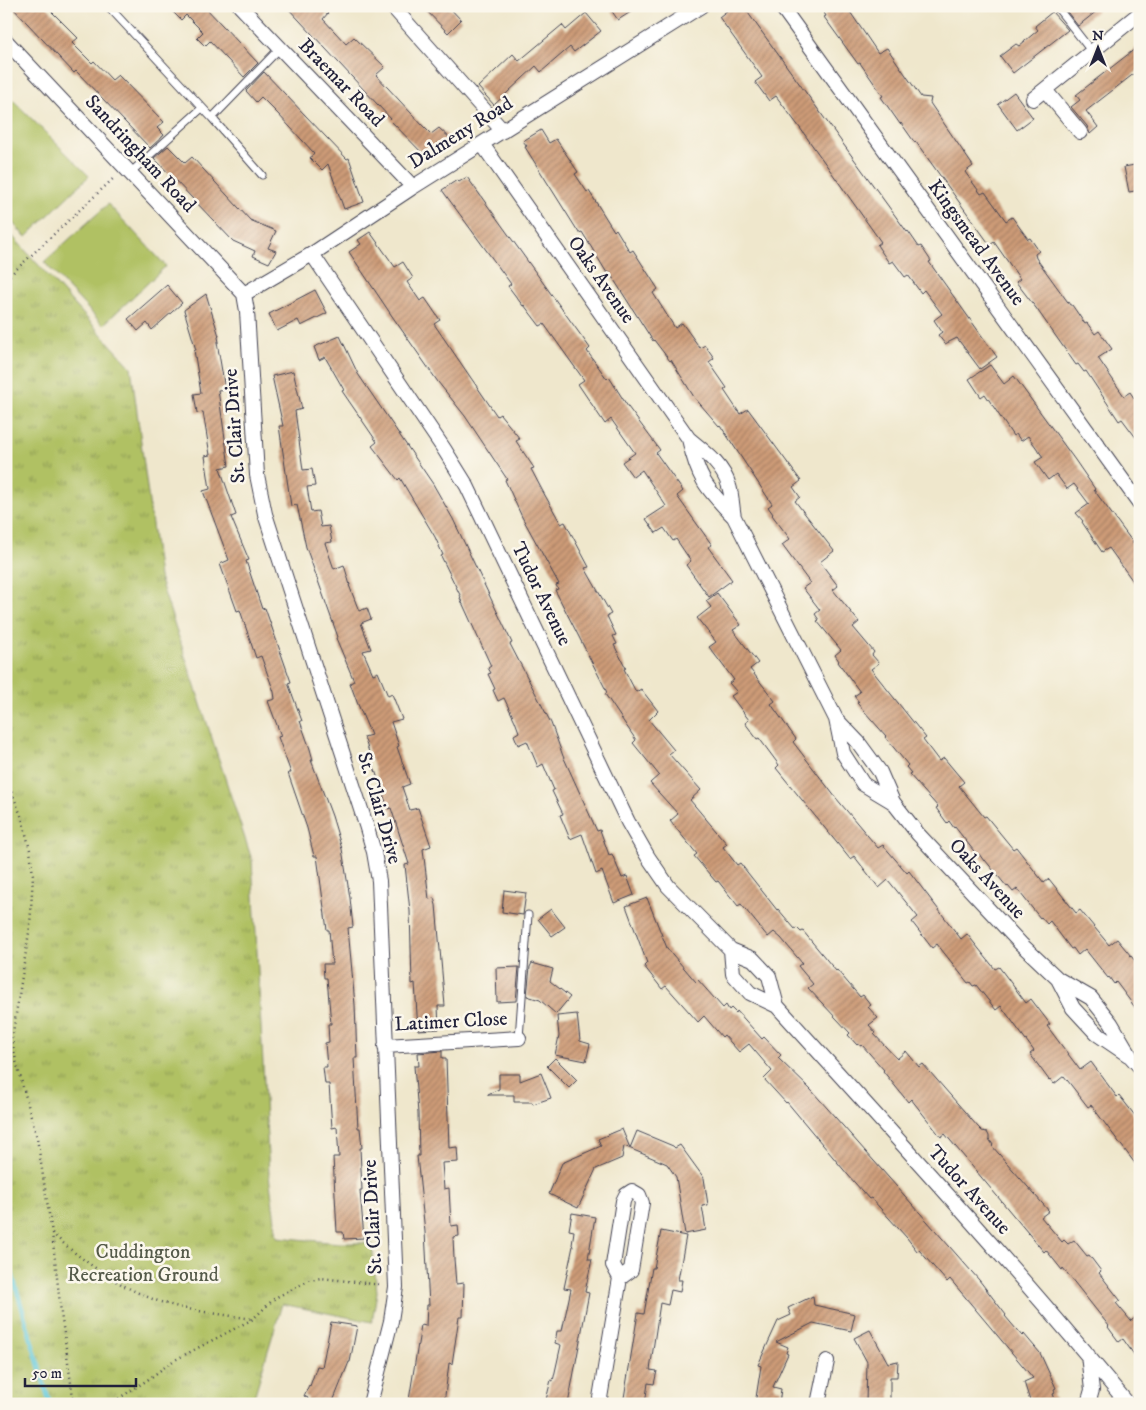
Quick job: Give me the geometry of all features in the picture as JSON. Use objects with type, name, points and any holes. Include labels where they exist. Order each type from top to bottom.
[{"type":"street","name":"Braemar Road","points":[[240,6],[413,187]]},
{"type":"street","points":[[392,6],[503,131]]},
{"type":"street","name":"Dalmeny Road","points":[[244,294],[312,254],[413,187],[701,6]]},
{"type":"street","name":"Kingsmead Avenue","points":[[781,6],[1140,504]]},
{"type":"street","points":[[1034,99],[1140,13]]},
{"type":"street","name":"Sandringham Road","points":[[6,41],[244,294]]},
{"type":"street","points":[[1045,90],[1080,132]]},
{"type":"street","name":"Oaks Avenue","points":[[482,144],[688,439],[710,456],[722,471],[729,486],[734,517],[836,719],[843,753],[863,784],[893,802]]},
{"type":"street","name":"Tudor Avenue","points":[[312,254],[444,449],[466,486],[628,822],[648,857],[668,886],[731,950],[753,959],[769,976],[778,1006]]},
{"type":"street","name":"St. Clair Drive","points":[[244,294],[247,312],[257,475],[265,514],[374,852],[378,881],[396,1287],[391,1321],[370,1404]]},
{"type":"street","name":"Oaks Avenue","points":[[688,439],[694,465],[701,480],[711,494],[734,517]]},
{"type":"street","name":"Oaks Avenue","points":[[836,719],[858,742],[880,772],[893,802],[918,834],[1021,944],[1058,978],[1091,998],[1111,1023],[1135,1062]]},
{"type":"street","name":"Tudor Avenue","points":[[731,950],[733,974],[750,993],[778,1006],[952,1200],[1088,1355],[1128,1404]]},
{"type":"street","name":"Oaks Avenue","points":[[1058,978],[1073,1008],[1097,1034],[1135,1062]]},
{"type":"street","name":"Latimer Close","points":[[385,1046],[519,1038]]},
{"type":"street","points":[[599,1404],[620,1278],[613,1265],[623,1201],[632,1192],[639,1195],[642,1203],[632,1270],[620,1278]]},
{"type":"street","points":[[1088,1355],[1092,1390],[1088,1404]]},
{"type":"street","points":[[818,1404],[827,1361]]},
{"type":"lane","points":[[108,6],[262,175]]},
{"type":"lane","points":[[1056,6],[1092,52]]},
{"type":"lane","points":[[212,118],[280,48]]},
{"type":"lane","points":[[128,170],[202,108]]},
{"type":"lane","points":[[519,1038],[528,915]]},
{"type":"path","points":[[6,279],[128,170]]},
{"type":"path","points":[[6,778],[22,818],[30,850],[33,875],[30,926],[12,1038],[16,1061],[37,1138],[52,1233],[74,1404]]},
{"type":"path","points":[[52,1233],[89,1265],[158,1301],[196,1310],[253,1319]]},
{"type":"path","points":[[110,1404],[173,1361],[253,1319],[275,1298],[310,1280],[321,1278],[396,1287]]},
{"type":"green space","points":[[6,93],[89,176],[26,237],[6,216]]},
{"type":"green space","points":[[108,204],[166,266],[103,325],[44,262]]},
{"type":"green space","name":"Cuddington Recreation Ground","points":[[6,229],[131,367],[159,577],[252,860],[269,1175],[277,1237],[339,1243],[372,1243],[377,1292],[372,1322],[282,1304],[252,1404],[6,1404]]},
{"type":"building","points":[[11,6],[46,6],[78,38],[72,43],[92,63],[94,61],[112,80],[118,75],[164,122],[157,128],[164,135],[150,148],[76,71],[74,73]]},
{"type":"building","points":[[167,6],[204,6],[258,63],[244,77],[210,41],[205,46],[197,38],[203,32],[186,15],[181,20]]},
{"type":"building","points":[[286,6],[321,6],[328,13],[323,19],[346,44],[354,37],[385,67],[376,75],[423,126],[431,134],[439,128],[451,139],[429,160]]},
{"type":"building","points":[[422,6],[448,6],[461,20],[448,33]]},
{"type":"building","points":[[617,6],[640,6],[618,20],[611,10]]},
{"type":"building","points":[[733,6],[743,6],[907,232],[919,247],[921,246],[931,261],[929,262],[997,357],[980,369],[957,338],[945,344],[938,335],[942,332],[934,320],[942,314],[924,290],[921,293],[908,275],[905,277],[893,261],[889,263],[877,245],[881,242],[800,128],[776,96],[769,101],[755,82],[762,77],[719,17]]},
{"type":"building","points":[[820,6],[846,6],[878,53],[887,48],[921,97],[931,98],[930,103],[973,166],[965,172],[981,194],[985,192],[1006,221],[1012,217],[1028,239],[1030,238],[1039,251],[1035,254],[1036,258],[1070,305],[1072,305],[1085,324],[1087,323],[1095,334],[1099,331],[1112,349],[1098,358],[1124,396],[1130,392],[1134,398],[1140,394],[1140,443],[1122,419],[1119,421],[1086,371],[1084,372],[1078,364],[1076,365],[1016,282],[1020,279],[994,242],[990,245],[916,142],[900,124],[860,63],[858,64],[824,17],[826,16]]},
{"type":"building","points":[[1066,6],[1103,6],[1078,26],[1064,8]]},
{"type":"building","points":[[1052,12],[1068,30],[1013,73],[1000,56],[1016,44],[1019,46],[1038,30],[1035,26]]},
{"type":"building","points":[[586,13],[601,31],[574,52],[570,47],[541,72],[536,66],[494,105],[478,87],[513,54],[519,61],[562,25],[566,30]]},
{"type":"building","points":[[1140,45],[1140,69],[1086,111],[1098,127],[1090,134],[1087,126],[1071,107],[1080,100],[1076,95]]},
{"type":"building","points":[[264,72],[347,159],[349,158],[364,202],[344,209],[328,164],[322,170],[310,158],[314,153],[278,114],[261,97],[256,102],[246,91]]},
{"type":"building","points":[[1014,92],[1033,118],[1017,130],[998,104]]},
{"type":"building","points":[[541,130],[549,143],[556,139],[578,172],[575,174],[587,192],[589,191],[614,231],[616,229],[630,252],[633,250],[658,289],[653,293],[675,328],[682,323],[700,348],[705,345],[714,358],[709,362],[727,388],[724,390],[740,414],[748,409],[801,481],[793,487],[800,497],[795,501],[834,551],[820,562],[838,586],[833,590],[859,622],[853,627],[874,652],[872,655],[879,663],[871,669],[926,738],[923,740],[939,761],[944,758],[964,782],[959,786],[984,817],[986,816],[1013,849],[1016,847],[1044,883],[1049,879],[1076,913],[1080,910],[1109,945],[1117,939],[1140,967],[1140,1014],[1116,982],[1114,984],[1108,978],[1085,949],[1078,955],[1073,948],[1071,949],[1050,921],[1047,924],[1040,918],[1017,889],[1013,892],[1007,887],[985,860],[979,854],[977,855],[955,827],[949,821],[947,823],[936,808],[938,807],[909,774],[911,773],[906,767],[908,765],[857,703],[859,702],[854,696],[860,692],[838,662],[835,655],[841,650],[817,621],[819,620],[815,614],[820,610],[803,588],[810,583],[782,545],[790,539],[772,515],[768,507],[772,504],[720,425],[694,397],[671,360],[653,341],[582,232],[579,233],[525,147],[527,146],[523,141]]},
{"type":"building","points":[[168,146],[185,163],[192,157],[250,220],[276,231],[268,248],[276,251],[269,263],[253,256],[255,251],[233,241],[154,158]]},
{"type":"building","points":[[1140,164],[1140,190],[1129,192],[1124,167]]},
{"type":"building","points":[[467,177],[590,348],[587,351],[607,379],[609,377],[628,407],[660,450],[656,453],[683,491],[677,496],[712,545],[708,547],[732,580],[709,597],[686,565],[691,561],[676,539],[673,541],[664,528],[656,533],[646,519],[666,506],[642,470],[633,477],[622,462],[635,453],[611,419],[605,424],[578,384],[584,380],[544,324],[540,326],[508,286],[511,284],[442,190],[457,180],[459,182]]},
{"type":"building","points":[[370,232],[395,267],[403,262],[413,278],[407,282],[420,301],[425,298],[440,320],[434,324],[497,416],[500,414],[520,439],[516,441],[534,468],[531,469],[561,524],[565,522],[589,567],[585,568],[611,614],[607,616],[616,635],[613,636],[617,644],[614,645],[626,668],[624,669],[636,692],[641,689],[658,711],[649,720],[674,750],[669,754],[701,790],[690,800],[727,844],[723,847],[737,865],[740,863],[777,910],[795,929],[803,931],[836,971],[860,997],[863,995],[871,1005],[868,1007],[878,1018],[869,1025],[876,1033],[874,1034],[897,1059],[906,1051],[919,1067],[923,1064],[978,1127],[982,1131],[987,1132],[992,1146],[1049,1211],[1041,1217],[1062,1242],[1064,1240],[1068,1244],[1074,1240],[1087,1256],[1089,1255],[1101,1271],[1099,1273],[1120,1300],[1116,1303],[1131,1321],[1140,1314],[1140,1363],[1123,1339],[1119,1342],[1109,1326],[1063,1268],[1062,1270],[1046,1250],[1044,1252],[945,1134],[941,1137],[911,1099],[908,1102],[884,1070],[862,1045],[857,1045],[848,1035],[850,1033],[808,988],[813,984],[798,966],[802,963],[781,938],[774,932],[768,937],[741,904],[738,906],[718,881],[716,882],[694,856],[697,854],[670,821],[678,814],[650,783],[659,775],[633,743],[636,740],[605,694],[607,693],[605,688],[555,590],[558,589],[556,585],[559,584],[522,517],[505,480],[507,479],[465,416],[438,382],[349,252],[361,244],[358,240]]},
{"type":"building","points":[[167,285],[182,303],[152,330],[147,323],[138,331],[128,319]]},
{"type":"building","points":[[315,290],[327,313],[301,326],[298,320],[277,331],[269,314]]},
{"type":"building","points":[[206,294],[219,336],[219,342],[217,342],[225,389],[218,390],[229,466],[220,468],[236,515],[231,517],[249,560],[246,561],[262,609],[265,608],[291,682],[288,683],[302,721],[300,721],[313,760],[311,760],[342,849],[353,927],[348,928],[355,1005],[357,1058],[354,1058],[358,1128],[360,1128],[362,1148],[360,1148],[362,1190],[360,1190],[364,1238],[344,1239],[343,1232],[337,1232],[333,1157],[339,1157],[337,1127],[332,1128],[329,1084],[325,1084],[323,1067],[327,1067],[325,1043],[329,1042],[328,1024],[331,1024],[327,978],[324,978],[323,964],[332,964],[329,930],[327,930],[317,856],[314,856],[307,828],[288,773],[291,773],[278,737],[281,736],[268,701],[275,699],[274,692],[261,656],[256,658],[240,610],[237,611],[220,564],[229,560],[203,491],[210,489],[205,456],[210,455],[203,412],[197,413],[194,394],[201,393],[194,350],[196,350],[184,310]]},
{"type":"building","points":[[340,336],[358,374],[433,484],[453,519],[512,643],[510,644],[551,723],[563,756],[597,831],[600,830],[609,855],[612,854],[622,878],[627,876],[634,895],[614,903],[602,871],[596,874],[582,834],[570,839],[560,815],[563,814],[552,791],[554,790],[543,764],[538,767],[527,741],[518,745],[514,735],[519,732],[515,721],[504,698],[498,701],[493,690],[495,689],[488,674],[491,673],[488,668],[491,666],[441,556],[443,555],[435,537],[400,478],[398,480],[372,446],[377,442],[342,391],[344,390],[325,357],[319,360],[314,347]]},
{"type":"building","points":[[990,365],[1004,384],[1014,376],[1140,552],[1140,591],[1109,548],[1102,552],[1076,513],[1089,504],[1074,484],[1067,489],[1056,474],[1048,480],[1035,462],[1043,457],[1028,436],[1021,441],[1016,434],[1013,436],[985,394],[981,397],[969,379]]},
{"type":"building","points":[[293,371],[302,409],[295,411],[303,470],[312,469],[315,486],[307,487],[311,512],[318,511],[321,527],[329,526],[332,542],[325,543],[334,569],[344,565],[359,611],[367,608],[371,619],[361,623],[371,649],[363,651],[373,674],[378,672],[388,696],[392,694],[402,719],[391,722],[399,746],[397,747],[410,784],[402,787],[410,810],[418,808],[431,846],[423,849],[429,899],[434,898],[436,905],[445,1006],[438,1006],[439,1029],[418,1030],[415,983],[412,984],[410,911],[405,865],[409,864],[391,808],[388,809],[364,737],[371,735],[350,683],[354,681],[336,638],[338,637],[306,547],[297,505],[291,506],[279,426],[283,426],[272,376]]},
{"type":"building","points":[[717,593],[741,625],[733,630],[758,663],[750,669],[775,701],[771,704],[796,739],[793,742],[836,798],[878,848],[883,845],[907,873],[909,871],[961,939],[967,934],[995,969],[999,967],[1026,1003],[1031,999],[1050,1024],[1047,1026],[1080,1070],[1091,1062],[1117,1097],[1119,1095],[1140,1122],[1140,1170],[1091,1105],[1088,1107],[1064,1076],[1054,1084],[1049,1080],[1030,1054],[1034,1051],[1001,1006],[996,1010],[976,985],[973,986],[970,982],[968,983],[937,944],[932,948],[912,922],[918,917],[888,880],[879,888],[854,856],[850,859],[776,768],[779,765],[745,723],[749,720],[731,696],[737,692],[729,683],[734,680],[709,647],[716,642],[697,618],[711,607],[706,601]]},
{"type":"building","points":[[504,890],[526,893],[523,915],[502,912]]},
{"type":"building","points":[[647,898],[667,948],[696,982],[698,980],[723,1008],[726,1005],[729,1010],[731,1008],[736,1013],[737,1011],[762,1039],[764,1037],[781,1055],[778,1058],[812,1091],[979,1280],[1022,1336],[1024,1334],[1040,1353],[1056,1388],[1053,1394],[1057,1404],[1031,1404],[1024,1382],[1033,1378],[950,1279],[947,1282],[919,1250],[917,1251],[871,1198],[869,1199],[848,1175],[787,1102],[764,1079],[772,1071],[749,1044],[739,1052],[724,1035],[722,1037],[704,1016],[698,1022],[666,986],[662,989],[644,966],[647,963],[626,906]]},
{"type":"building","points":[[551,909],[565,927],[552,936],[538,919]]},
{"type":"building","points":[[532,963],[553,969],[550,981],[570,997],[556,1014],[540,1000],[527,996]]},
{"type":"building","points":[[519,967],[516,1001],[497,1002],[496,968]]},
{"type":"building","points":[[577,1014],[580,1041],[590,1044],[586,1061],[555,1055],[559,1036],[557,1016]]},
{"type":"building","points":[[442,1051],[442,1058],[446,1058],[449,1148],[457,1147],[458,1162],[442,1163],[444,1189],[449,1188],[451,1226],[458,1225],[459,1236],[453,1237],[454,1259],[456,1284],[464,1283],[463,1317],[459,1317],[452,1364],[449,1363],[444,1404],[417,1404],[417,1402],[409,1400],[421,1325],[426,1326],[427,1305],[429,1305],[425,1232],[417,1156],[419,1156],[418,1113],[414,1066],[419,1066],[418,1053]]},
{"type":"building","points":[[555,1058],[577,1080],[569,1088],[547,1066]]},
{"type":"building","points":[[541,1073],[551,1098],[533,1104],[532,1102],[514,1102],[514,1095],[488,1095],[499,1089],[499,1074],[520,1074],[520,1081]]},
{"type":"building","points":[[622,1129],[630,1148],[637,1131],[675,1148],[680,1145],[704,1178],[708,1205],[702,1206],[706,1230],[685,1234],[676,1177],[667,1164],[624,1146],[622,1158],[596,1169],[578,1208],[549,1194],[562,1163],[601,1146],[598,1139]]},
{"type":"building","points":[[572,1213],[595,1217],[588,1259],[592,1259],[585,1292],[589,1293],[568,1404],[545,1404],[551,1380],[553,1381],[561,1345],[555,1343],[557,1331],[562,1331],[571,1289],[564,1288],[573,1246],[574,1231],[569,1230]]},
{"type":"building","points":[[661,1231],[686,1236],[678,1280],[682,1280],[680,1292],[671,1290],[668,1305],[660,1303],[650,1370],[657,1371],[654,1384],[648,1383],[645,1404],[623,1404],[638,1313],[644,1314]]},
{"type":"building","points":[[813,1296],[814,1305],[855,1314],[851,1331],[813,1323],[776,1342],[788,1347],[786,1353],[788,1354],[773,1387],[781,1389],[779,1404],[755,1404],[761,1366],[758,1365],[778,1321],[791,1315],[788,1308]]},
{"type":"building","points":[[331,1322],[357,1326],[350,1362],[332,1404],[306,1404],[308,1398],[304,1396],[310,1386],[317,1366],[322,1367]]},
{"type":"building","points":[[870,1330],[888,1363],[898,1361],[897,1377],[890,1377],[890,1401],[883,1401],[883,1404],[866,1404],[867,1362],[854,1338]]},
{"type":"waterway","points":[[6,1253],[50,1404]]}]
